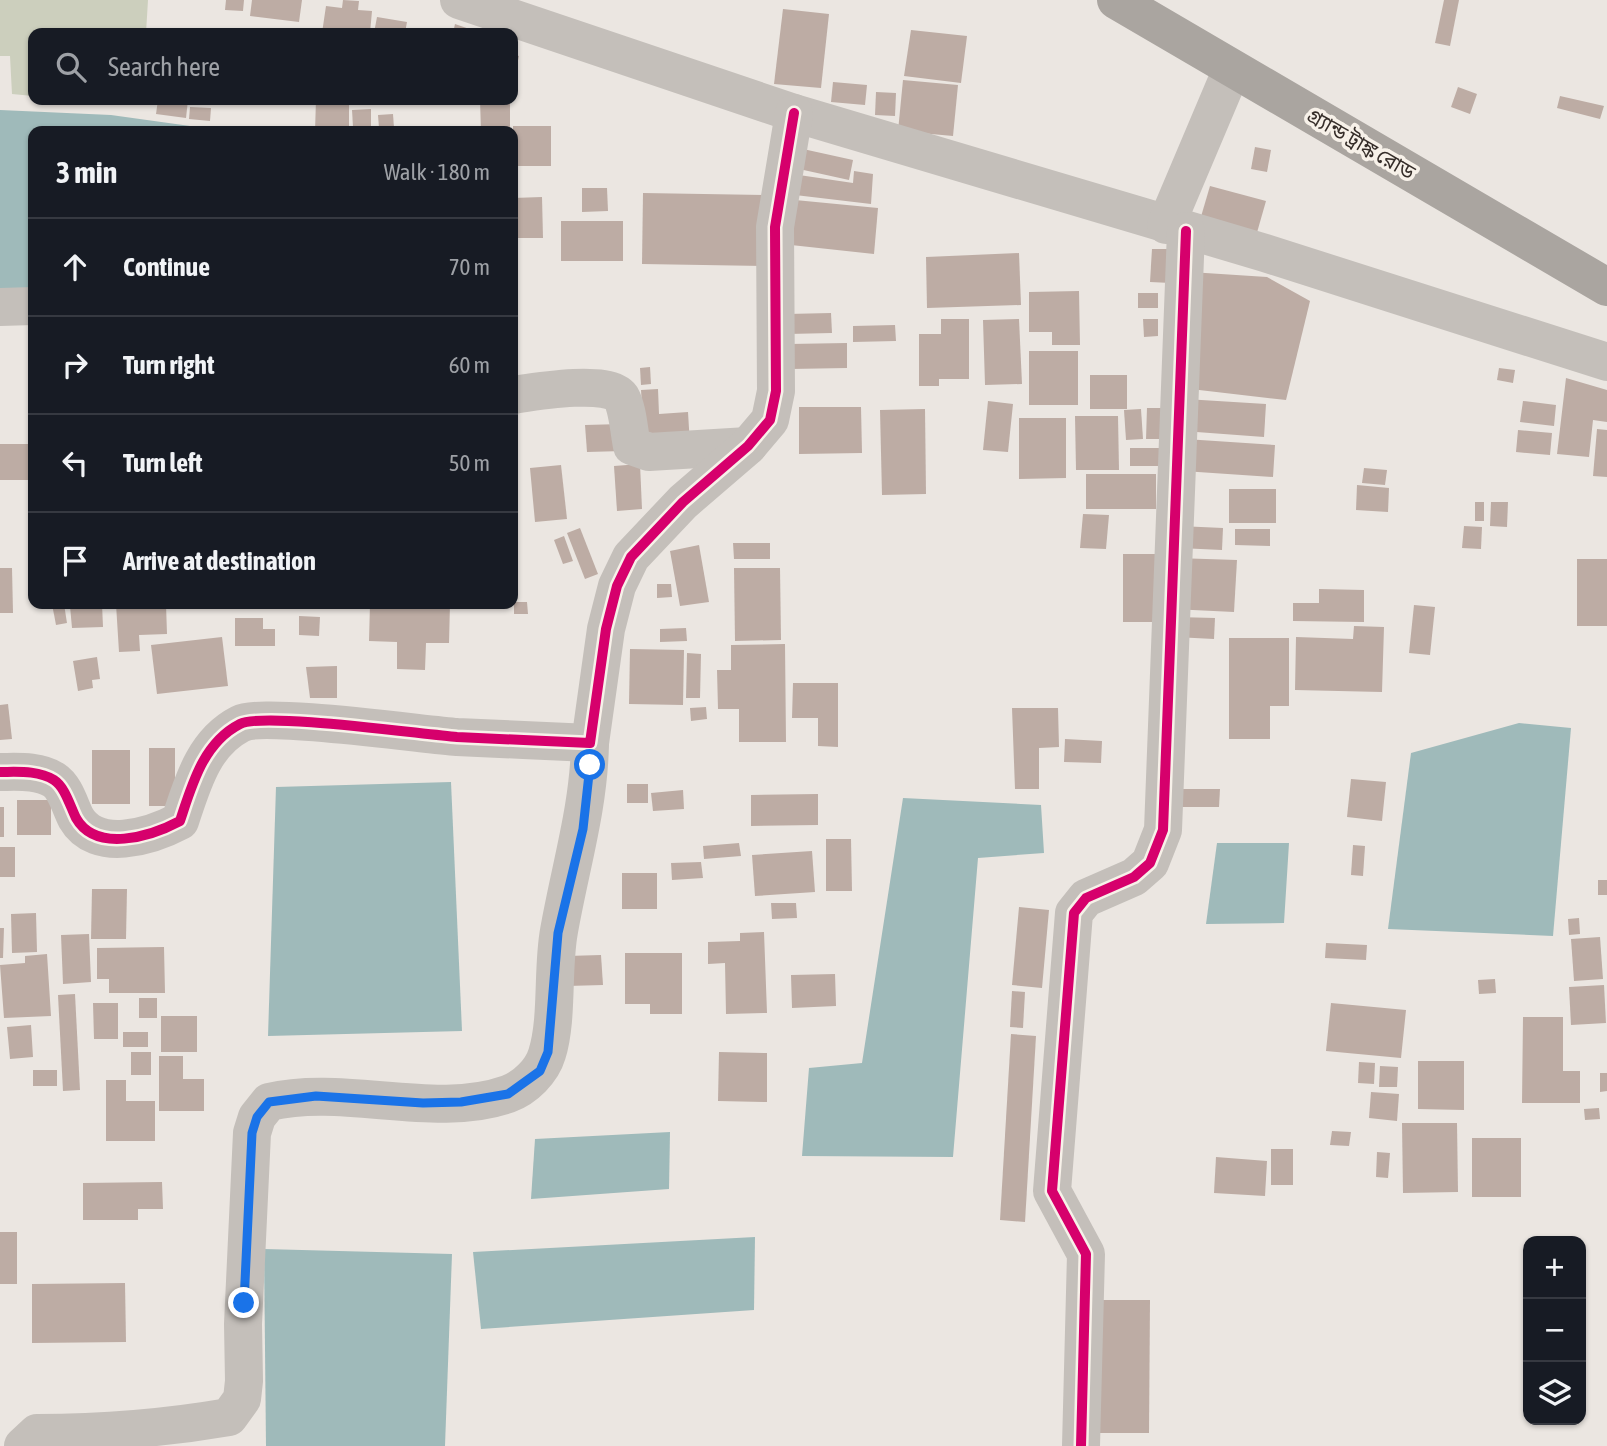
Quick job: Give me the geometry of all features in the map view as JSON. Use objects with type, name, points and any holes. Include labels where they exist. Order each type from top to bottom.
[{"type":"highway","name":"গ্র্যান্ড ট্রাঙ্ক রোড","points":[[1116,0],[1607,287]]},
{"type":"street","points":[[459,0],[794,113],[1607,362]]},
{"type":"street","points":[[1080,1446],[1086,1254],[1052,1191],[1074,912],[1086,898],[1134,877],[1150,863],[1163,830],[1176,228],[1232,69]]},
{"type":"street","points":[[23,1446],[37,1433],[92,1434],[150,1429],[229,1417],[237,1407],[242,1399],[244,1381],[243,1324],[252,1133],[257,1117],[269,1102],[316,1096],[423,1103],[461,1102],[508,1094],[540,1071],[548,1052],[558,933],[583,829],[590,743],[606,629],[617,586],[631,557],[684,502],[748,446],[770,420],[776,391],[775,227],[794,113]]},
{"type":"street","points":[[0,307],[28,306]]},
{"type":"street","points":[[518,394],[581,388],[616,393],[622,399],[632,446],[638,450],[748,446]]},
{"type":"street","points":[[0,772],[41,774],[56,781],[85,831],[105,840],[162,830],[180,821],[194,778],[214,743],[241,723],[274,718],[393,732],[590,743]]},
{"type":"green space","points":[[0,0],[148,0],[146,28],[28,28],[28,96],[12,94],[10,56],[0,56]]},
{"type":"water","points":[[0,110],[111,115],[190,126],[28,126],[28,289],[0,292]]},
{"type":"water","points":[[1519,723],[1571,728],[1553,936],[1388,929],[1411,753]]},
{"type":"water","points":[[451,782],[462,1031],[268,1036],[276,787]]},
{"type":"water","points":[[903,798],[1041,805],[1044,853],[978,858],[953,1157],[802,1156],[809,1068],[862,1063]]},
{"type":"water","points":[[1217,843],[1289,843],[1284,923],[1206,924]]},
{"type":"water","points":[[670,1132],[669,1189],[531,1199],[535,1139]]},
{"type":"water","points":[[755,1237],[754,1310],[481,1329],[473,1252]]},
{"type":"water","points":[[264,1249],[452,1254],[445,1446],[266,1446]]},
{"type":"building","points":[[226,0],[244,0],[243,11],[225,10]]},
{"type":"building","points":[[252,0],[302,0],[299,22],[250,16]]},
{"type":"building","points":[[343,0],[359,1],[358,10],[372,11],[370,28],[323,28],[326,6],[342,8]]},
{"type":"building","points":[[1444,0],[1459,0],[1450,46],[1435,43]]},
{"type":"building","points":[[783,9],[829,14],[821,88],[774,84]]},
{"type":"building","points":[[377,17],[407,22],[406,28],[375,28]]},
{"type":"building","points":[[911,30],[967,36],[961,83],[904,76]]},
{"type":"building","points":[[903,80],[958,85],[953,136],[898,131]]},
{"type":"building","points":[[833,82],[867,85],[865,105],[831,102]]},
{"type":"building","points":[[1458,87],[1477,94],[1470,114],[1451,107]]},
{"type":"building","points":[[876,92],[896,93],[895,116],[875,115]]},
{"type":"building","points":[[1560,96],[1604,106],[1600,119],[1557,108]]},
{"type":"building","points":[[157,105],[187,105],[186,118],[156,114]]},
{"type":"building","points":[[316,105],[349,105],[349,126],[315,126]]},
{"type":"building","points":[[480,105],[510,105],[510,126],[481,126]]},
{"type":"building","points":[[190,107],[211,108],[210,121],[189,119]]},
{"type":"building","points":[[371,109],[371,126],[353,126],[352,110]]},
{"type":"building","points":[[393,114],[394,126],[379,126],[378,115]]},
{"type":"building","points":[[518,126],[551,126],[551,166],[518,166]]},
{"type":"building","points":[[1255,147],[1271,150],[1267,172],[1251,169]]},
{"type":"building","points":[[803,149],[853,160],[849,180],[799,169]]},
{"type":"building","points":[[854,171],[873,174],[871,204],[795,195],[799,175],[853,183]]},
{"type":"building","points":[[1210,186],[1266,201],[1256,236],[1200,220]]},
{"type":"building","points":[[582,188],[607,188],[608,211],[582,212]]},
{"type":"building","points":[[643,193],[768,195],[767,266],[642,264]]},
{"type":"building","points":[[542,197],[543,238],[518,238],[518,198]]},
{"type":"building","points":[[795,200],[878,208],[874,254],[791,245]]},
{"type":"building","points":[[561,221],[623,221],[623,261],[561,261]]},
{"type":"building","points":[[1152,249],[1172,249],[1171,283],[1150,282]]},
{"type":"building","points":[[1019,253],[1021,305],[927,308],[926,257]]},
{"type":"building","points":[[1190,272],[1267,277],[1310,301],[1286,400],[1182,388]]},
{"type":"building","points":[[1079,291],[1080,345],[1052,345],[1052,332],[1029,332],[1029,292]]},
{"type":"building","points":[[1138,293],[1158,293],[1158,308],[1138,308]]},
{"type":"building","points":[[831,313],[832,333],[788,334],[787,314]]},
{"type":"building","points":[[941,319],[969,319],[969,379],[939,379],[939,386],[919,386],[919,334],[941,334]]},
{"type":"building","points":[[1019,319],[1022,384],[985,385],[983,320]]},
{"type":"building","points":[[1143,319],[1158,319],[1158,336],[1144,337]]},
{"type":"building","points":[[895,325],[896,341],[853,342],[853,326]]},
{"type":"building","points":[[847,343],[847,368],[790,369],[789,344]]},
{"type":"building","points":[[1029,351],[1078,351],[1078,405],[1029,405]]},
{"type":"building","points":[[650,367],[651,384],[641,385],[640,368]]},
{"type":"building","points":[[1499,368],[1515,370],[1513,383],[1497,380]]},
{"type":"building","points":[[1090,375],[1127,375],[1127,409],[1090,409]]},
{"type":"building","points":[[1566,378],[1607,390],[1607,422],[1593,420],[1589,457],[1557,454]]},
{"type":"building","points":[[658,389],[659,414],[688,412],[690,445],[645,447],[641,390]]},
{"type":"building","points":[[1185,399],[1266,404],[1264,437],[1183,431]]},
{"type":"building","points":[[988,401],[1013,404],[1008,452],[983,450]]},
{"type":"building","points":[[1523,401],[1556,405],[1554,426],[1520,422]]},
{"type":"building","points":[[799,407],[861,407],[862,453],[799,454]]},
{"type":"building","points":[[1147,408],[1164,408],[1163,439],[1146,439]]},
{"type":"building","points":[[925,409],[926,494],[882,495],[880,410]]},
{"type":"building","points":[[1141,409],[1143,439],[1126,440],[1124,410]]},
{"type":"building","points":[[1075,416],[1118,416],[1119,470],[1076,470]]},
{"type":"building","points":[[1019,418],[1066,418],[1066,478],[1019,479]]},
{"type":"building","points":[[622,424],[623,451],[587,452],[585,425]]},
{"type":"building","points":[[1597,429],[1607,430],[1607,477],[1593,476]]},
{"type":"building","points":[[1518,430],[1552,433],[1550,455],[1516,452]]},
{"type":"building","points":[[1185,439],[1275,445],[1273,477],[1183,471]]},
{"type":"building","points":[[0,444],[28,444],[28,480],[0,480]]},
{"type":"building","points":[[1130,448],[1160,448],[1160,466],[1130,466]]},
{"type":"building","points":[[640,464],[642,509],[617,511],[614,466]]},
{"type":"building","points":[[561,465],[567,519],[535,522],[530,468]]},
{"type":"building","points":[[1364,468],[1387,470],[1385,485],[1362,483]]},
{"type":"building","points":[[1086,474],[1156,474],[1156,509],[1086,509]]},
{"type":"building","points":[[1357,485],[1389,488],[1388,512],[1356,510]]},
{"type":"building","points":[[1229,489],[1276,489],[1276,523],[1229,523]]},
{"type":"building","points":[[1475,502],[1484,502],[1484,521],[1475,521]]},
{"type":"building","points":[[1491,502],[1508,502],[1507,527],[1490,526]]},
{"type":"building","points":[[1083,514],[1109,515],[1106,549],[1080,548]]},
{"type":"building","points":[[1179,526],[1223,528],[1222,550],[1179,548]]},
{"type":"building","points":[[1464,526],[1482,527],[1481,549],[1462,548]]},
{"type":"building","points":[[580,528],[598,574],[585,579],[567,533]]},
{"type":"building","points":[[1235,529],[1270,529],[1270,546],[1235,545]]},
{"type":"building","points":[[564,536],[573,561],[563,564],[554,540]]},
{"type":"building","points":[[733,543],[770,543],[770,559],[734,559]]},
{"type":"building","points":[[699,545],[709,602],[680,606],[670,551]]},
{"type":"building","points":[[1123,554],[1163,554],[1163,622],[1123,622]]},
{"type":"building","points":[[1175,558],[1237,560],[1234,612],[1172,609]]},
{"type":"building","points":[[1577,559],[1607,559],[1607,626],[1577,626]]},
{"type":"building","points":[[0,568],[12,568],[13,613],[0,613]]},
{"type":"building","points":[[734,568],[780,568],[781,640],[735,641]]},
{"type":"building","points":[[657,584],[671,584],[672,597],[657,598]]},
{"type":"building","points":[[1319,589],[1364,590],[1364,622],[1293,621],[1293,603],[1319,603]]},
{"type":"building","points":[[518,602],[527,602],[528,614],[514,614],[514,609],[518,609]]},
{"type":"building","points":[[1414,605],[1435,607],[1430,655],[1409,653]]},
{"type":"building","points":[[53,609],[65,609],[67,623],[56,625]]},
{"type":"building","points":[[70,609],[102,609],[103,627],[72,628]]},
{"type":"building","points":[[116,609],[166,609],[167,634],[139,635],[140,651],[119,652]]},
{"type":"building","points":[[370,609],[450,609],[449,643],[426,643],[425,670],[397,669],[397,642],[369,641]]},
{"type":"building","points":[[299,616],[320,617],[319,636],[299,635]]},
{"type":"building","points":[[1176,617],[1215,618],[1214,639],[1175,637]]},
{"type":"building","points":[[235,618],[263,618],[263,629],[275,629],[275,646],[235,646]]},
{"type":"building","points":[[1354,626],[1384,627],[1382,692],[1295,690],[1296,637],[1353,639]]},
{"type":"building","points":[[686,628],[687,641],[660,642],[660,629]]},
{"type":"building","points":[[222,637],[228,686],[157,694],[151,645]]},
{"type":"building","points":[[1229,638],[1289,638],[1289,706],[1270,706],[1270,739],[1229,739]]},
{"type":"building","points":[[785,644],[786,742],[739,742],[739,709],[718,709],[717,670],[731,670],[731,645]]},
{"type":"building","points":[[630,649],[684,650],[683,705],[629,704]]},
{"type":"building","points":[[687,653],[701,654],[700,698],[686,698]]},
{"type":"building","points":[[97,657],[100,679],[92,680],[93,688],[78,691],[73,661]]},
{"type":"building","points":[[337,666],[337,698],[310,698],[306,667]]},
{"type":"building","points":[[793,683],[838,683],[838,747],[818,746],[818,718],[792,718]]},
{"type":"building","points":[[8,704],[12,739],[0,740],[0,705]]},
{"type":"building","points":[[706,707],[707,719],[691,721],[690,708]]},
{"type":"building","points":[[1012,708],[1058,708],[1059,747],[1039,748],[1039,789],[1015,789]]},
{"type":"building","points":[[1065,739],[1102,741],[1101,763],[1064,762]]},
{"type":"building","points":[[149,748],[175,748],[175,806],[149,806]]},
{"type":"building","points":[[92,750],[130,750],[130,804],[92,804]]},
{"type":"building","points":[[1351,779],[1386,782],[1382,821],[1347,817]]},
{"type":"building","points":[[627,784],[648,784],[648,803],[627,803]]},
{"type":"building","points":[[1167,789],[1220,789],[1219,807],[1167,807]]},
{"type":"building","points":[[683,790],[684,809],[653,811],[651,793]]},
{"type":"building","points":[[818,794],[818,825],[751,826],[751,795]]},
{"type":"building","points":[[17,800],[51,800],[51,835],[17,835]]},
{"type":"building","points":[[0,807],[4,807],[4,837],[0,837]]},
{"type":"building","points":[[826,839],[851,839],[852,891],[826,891]]},
{"type":"building","points":[[739,843],[741,856],[704,859],[703,846]]},
{"type":"building","points":[[1353,845],[1365,846],[1363,876],[1351,875]]},
{"type":"building","points":[[0,847],[15,847],[15,877],[0,877]]},
{"type":"building","points":[[812,851],[815,892],[755,896],[752,855]]},
{"type":"building","points":[[701,862],[703,878],[672,880],[671,863]]},
{"type":"building","points":[[622,873],[657,873],[657,909],[622,909]]},
{"type":"building","points":[[1598,880],[1607,880],[1607,895],[1598,895]]},
{"type":"building","points":[[92,889],[127,889],[126,939],[91,939]]},
{"type":"building","points":[[771,903],[796,903],[797,918],[772,919]]},
{"type":"building","points":[[1019,907],[1049,910],[1042,988],[1012,985]]},
{"type":"building","points":[[36,913],[37,952],[12,953],[11,914]]},
{"type":"building","points":[[1579,918],[1580,934],[1569,935],[1568,919]]},
{"type":"building","points":[[0,928],[4,928],[3,958],[0,958]]},
{"type":"building","points":[[764,932],[767,1013],[726,1014],[725,963],[708,964],[708,942],[740,941],[740,933]]},
{"type":"building","points":[[89,934],[91,982],[63,984],[61,935]]},
{"type":"building","points":[[1600,937],[1603,979],[1574,981],[1571,939]]},
{"type":"building","points":[[1326,943],[1367,945],[1366,960],[1325,958]]},
{"type":"building","points":[[164,947],[165,993],[109,993],[109,979],[97,979],[97,948]]},
{"type":"building","points":[[625,953],[682,953],[682,1014],[650,1014],[650,1004],[625,1004]]},
{"type":"building","points":[[47,954],[51,1016],[4,1018],[0,965],[25,963],[25,956]]},
{"type":"building","points":[[601,955],[603,985],[567,986],[567,956]]},
{"type":"building","points":[[835,974],[836,1006],[792,1008],[791,975]]},
{"type":"building","points":[[1495,979],[1496,993],[1479,994],[1478,980]]},
{"type":"building","points":[[1604,985],[1606,1023],[1571,1025],[1569,987]]},
{"type":"building","points":[[1012,991],[1025,992],[1023,1028],[1010,1027]]},
{"type":"building","points":[[75,994],[80,1090],[63,1091],[58,995]]},
{"type":"building","points":[[139,998],[157,998],[157,1018],[139,1018]]},
{"type":"building","points":[[93,1003],[118,1003],[118,1039],[94,1039]]},
{"type":"building","points":[[1331,1003],[1406,1010],[1401,1058],[1326,1051]]},
{"type":"building","points":[[161,1016],[197,1016],[197,1052],[161,1052]]},
{"type":"building","points":[[1523,1017],[1563,1017],[1563,1071],[1580,1071],[1580,1103],[1522,1103]]},
{"type":"building","points":[[31,1025],[33,1057],[10,1059],[7,1027]]},
{"type":"building","points":[[123,1032],[148,1032],[148,1047],[123,1047]]},
{"type":"building","points":[[1011,1034],[1036,1036],[1025,1222],[1000,1220]]},
{"type":"building","points":[[131,1052],[151,1052],[151,1075],[131,1075]]},
{"type":"building","points":[[719,1052],[767,1053],[767,1102],[718,1101]]},
{"type":"building","points":[[159,1056],[183,1056],[183,1079],[204,1079],[204,1111],[159,1111]]},
{"type":"building","points":[[1418,1061],[1464,1061],[1464,1110],[1418,1109]]},
{"type":"building","points":[[1359,1062],[1375,1063],[1374,1084],[1358,1083]]},
{"type":"building","points":[[1380,1066],[1398,1067],[1397,1087],[1379,1087]]},
{"type":"building","points":[[33,1070],[57,1070],[57,1086],[33,1086]]},
{"type":"building","points":[[1600,1073],[1607,1073],[1607,1091],[1600,1092]]},
{"type":"building","points":[[106,1080],[126,1080],[126,1101],[155,1101],[155,1141],[106,1141]]},
{"type":"building","points":[[1371,1092],[1399,1094],[1397,1121],[1369,1118]]},
{"type":"building","points":[[1599,1108],[1600,1119],[1585,1120],[1584,1109]]},
{"type":"building","points":[[1402,1123],[1457,1123],[1458,1192],[1403,1193]]},
{"type":"building","points":[[1332,1131],[1351,1132],[1349,1146],[1330,1145]]},
{"type":"building","points":[[1472,1138],[1521,1138],[1521,1197],[1472,1197]]},
{"type":"building","points":[[1271,1149],[1293,1149],[1293,1185],[1271,1185]]},
{"type":"building","points":[[1377,1152],[1390,1153],[1388,1178],[1376,1177]]},
{"type":"building","points":[[1216,1157],[1267,1161],[1265,1196],[1214,1193]]},
{"type":"building","points":[[162,1182],[163,1209],[138,1209],[138,1220],[83,1220],[83,1183]]},
{"type":"building","points":[[0,1232],[17,1232],[17,1284],[0,1284]]},
{"type":"building","points":[[125,1283],[126,1342],[32,1343],[32,1284]]},
{"type":"building","points":[[1095,1300],[1150,1300],[1149,1433],[1093,1433]]},
{"type":"cycle path","points":[[0,772],[34,773],[54,780],[61,787],[76,818],[85,829],[110,839],[124,839],[154,832],[180,821],[195,779],[208,754],[227,732],[240,724],[254,721],[309,722],[457,737],[590,743],[606,629],[617,586],[631,557],[683,502],[748,446],[770,420],[776,391],[775,227],[794,113]]},
{"type":"cycle path","points":[[1081,1446],[1086,1254],[1052,1191],[1074,913],[1086,898],[1134,877],[1150,863],[1163,830],[1186,231]]},
{"type":"route","points":[[244,1303],[252,1133],[257,1117],[269,1102],[316,1096],[423,1103],[461,1102],[508,1094],[540,1071],[548,1052],[558,933],[583,829],[590,765]]}]
